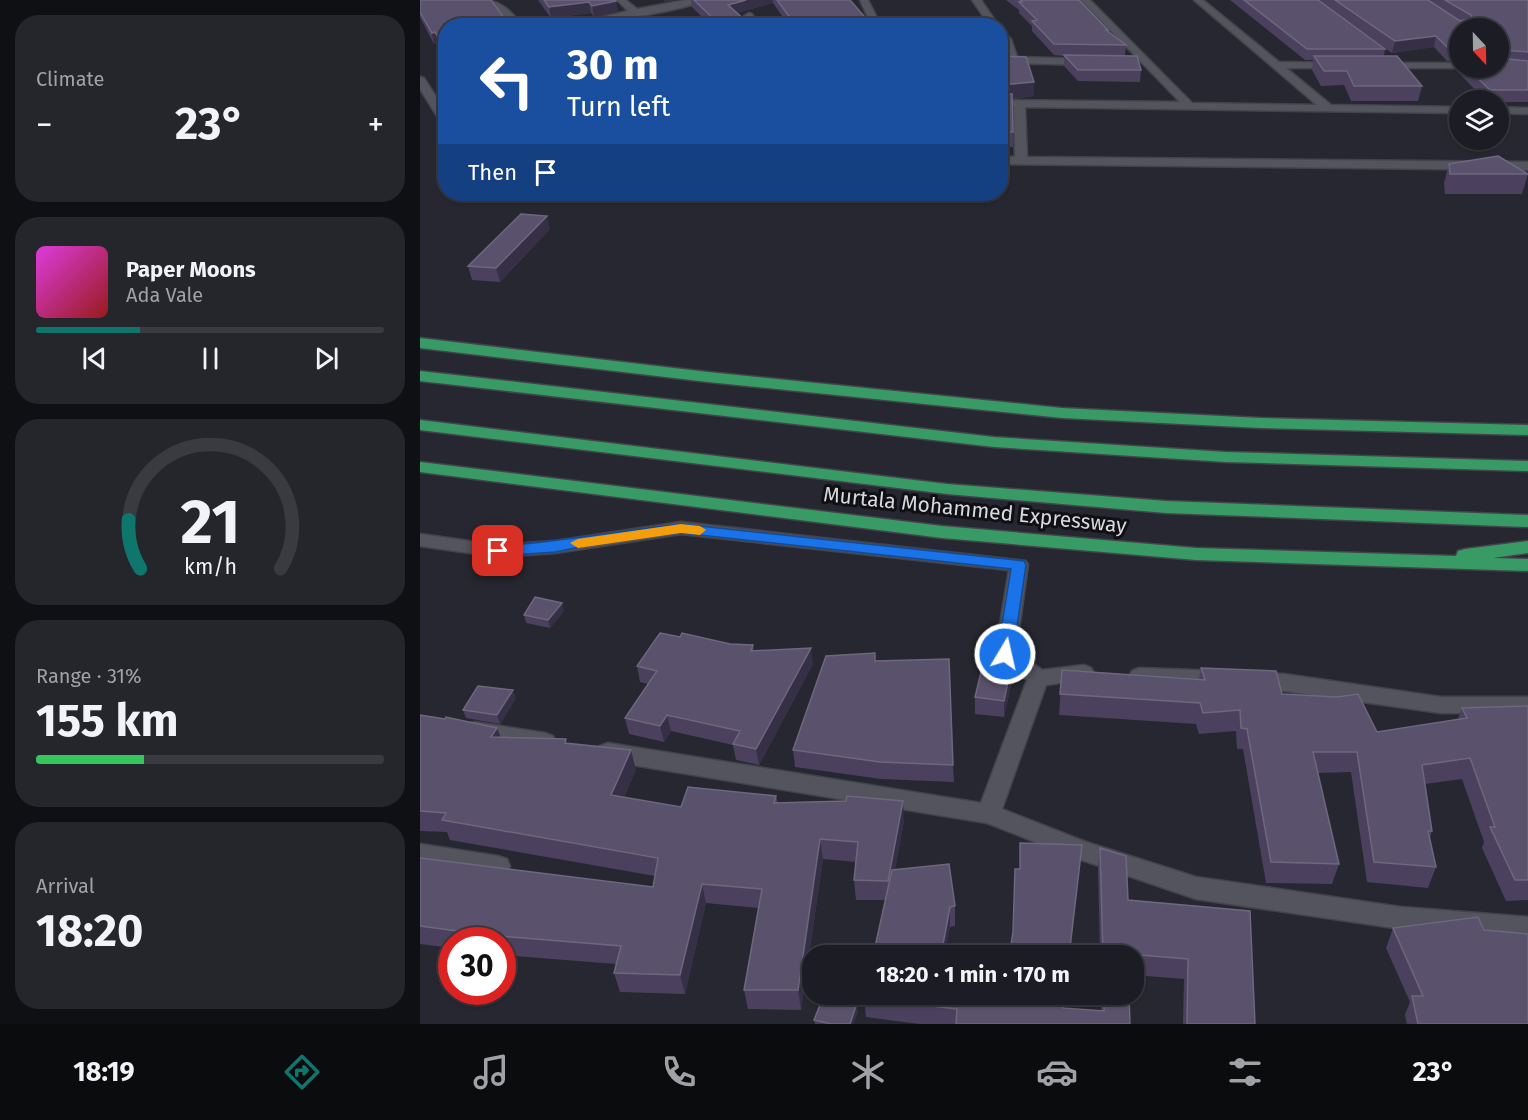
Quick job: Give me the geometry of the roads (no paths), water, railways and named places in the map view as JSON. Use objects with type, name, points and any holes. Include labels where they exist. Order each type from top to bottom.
[{"type":"highway","points":[[420,343],[708,377],[1062,413],[1447,429],[1528,430]]},
{"type":"highway","points":[[420,376],[994,442],[1226,457],[1528,466]]},
{"type":"highway","name":"Murtala Mohammed Expressway","points":[[420,425],[640,454],[958,490],[1166,507],[1528,521]]},
{"type":"highway","points":[[1447,429],[1528,440]]},
{"type":"highway","name":"Murtala Mohammed Expressway","points":[[420,467],[700,504],[942,532],[1196,554],[1407,563],[1528,565]]},
{"type":"highway","points":[[1407,563],[1528,547]]},
{"type":"street","points":[[486,0],[499,6],[511,18]]},
{"type":"street","points":[[621,0],[637,14]]},
{"type":"street","points":[[614,18],[699,0]]},
{"type":"street","points":[[864,0],[873,18]]},
{"type":"street","points":[[976,0],[989,18]]},
{"type":"street","points":[[1085,0],[1189,106]]},
{"type":"street","points":[[1198,0],[1328,108]]},
{"type":"street","points":[[1008,45],[1013,61]]},
{"type":"street","points":[[1382,52],[1401,66]]},
{"type":"street","points":[[1008,61],[1102,62]]},
{"type":"street","points":[[1124,62],[1147,62]]},
{"type":"street","points":[[1276,65],[1344,65]]},
{"type":"street","points":[[1367,65],[1449,66]]},
{"type":"street","points":[[420,80],[438,109]]},
{"type":"street","points":[[1008,103],[1449,110]]},
{"type":"street","points":[[1019,103],[1021,160]]},
{"type":"street","points":[[1509,110],[1528,111]]},
{"type":"street","points":[[1008,160],[1528,166]]},
{"type":"street","points":[[420,540],[498,551],[555,547],[621,535],[681,528],[1019,565],[1005,654],[1038,678],[1075,673],[1284,682],[1441,705],[1528,705]]},
{"type":"street","points":[[988,814],[1038,678]]},
{"type":"street","points":[[455,727],[988,814],[1081,850],[1196,888],[1401,918],[1528,928]]},
{"type":"street","points":[[420,854],[498,866]]}]
